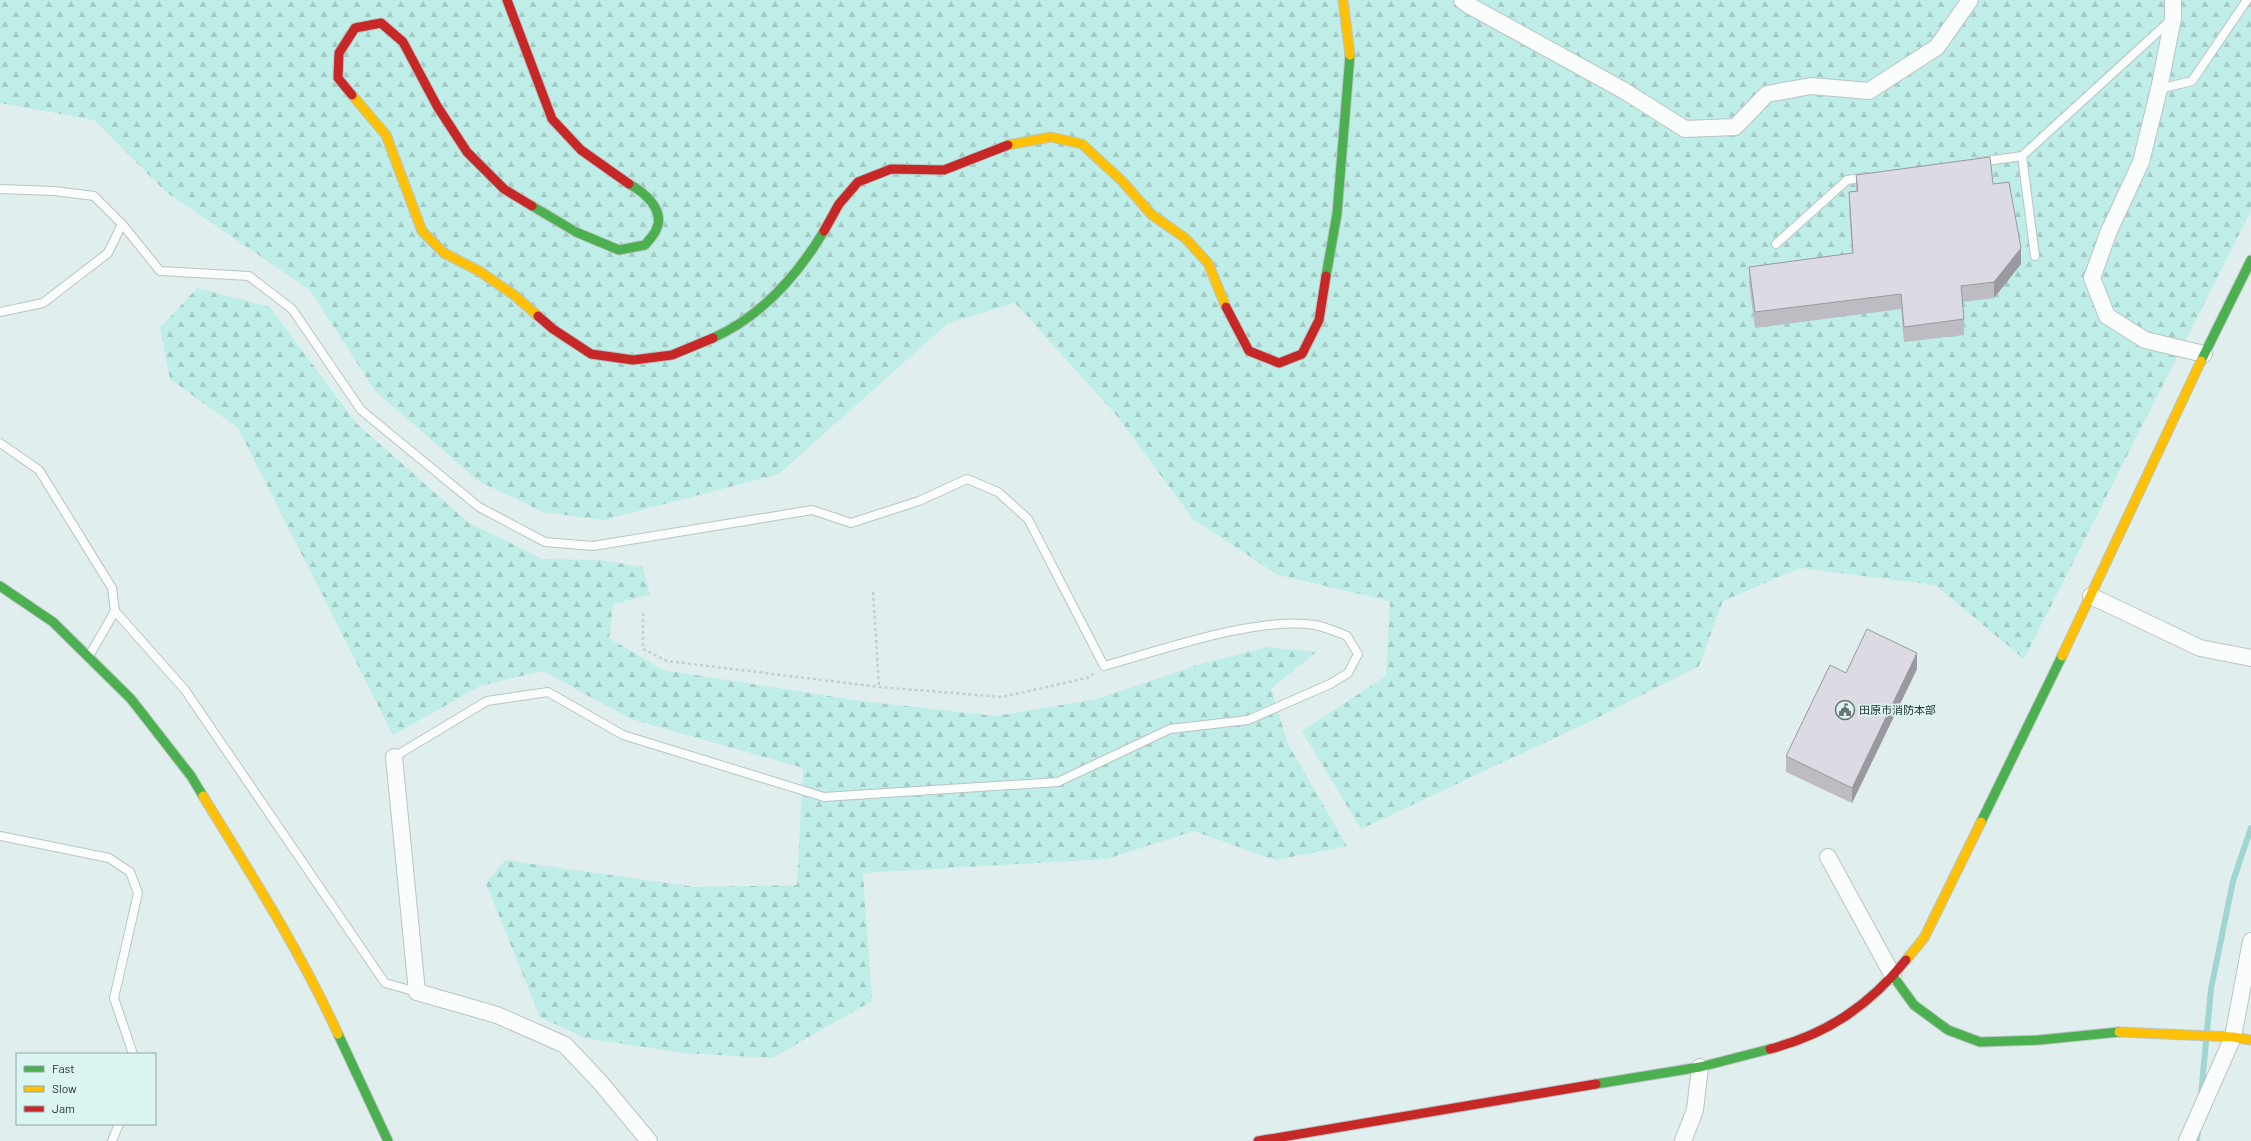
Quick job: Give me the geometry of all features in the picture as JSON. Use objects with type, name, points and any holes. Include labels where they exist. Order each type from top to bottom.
[{"type":"street","points":[[507,0],[530,67],[552,119],[581,150],[616,176],[644,192],[657,211],[657,229],[645,245],[619,250],[576,232],[504,189],[467,152],[437,106],[403,42],[381,23],[355,28],[339,54],[338,78],[386,135],[422,231],[444,253],[479,271],[514,295],[553,329],[591,354],[633,360],[672,355],[715,337],[751,316],[780,292],[811,252],[839,204],[858,182],[891,169],[944,170],[1005,146],[1051,137],[1082,144],[1122,181],[1152,215],[1185,238],[1208,263],[1228,311],[1249,351],[1279,363],[1302,354],[1319,320],[1337,214],[1350,52],[1343,0]]},
{"type":"street","points":[[1462,0],[1470,6],[1623,90],[1685,129],[1735,127],[1768,94],[1811,86],[1869,91],[1937,47],[1970,0]]},
{"type":"street","points":[[2174,0],[2173,18],[2159,89],[2141,162],[2108,231],[2092,278],[2107,316],[2145,340],[2204,354]]},
{"type":"street","points":[[1258,1141],[1700,1067],[1792,1043],[1824,1029],[1867,1002],[1893,976],[1924,938],[2091,596],[2204,354],[2251,260]]},
{"type":"street","points":[[0,586],[53,622],[131,699],[191,776],[316,984],[388,1141]]},
{"type":"street","points":[[2091,596],[2200,648],[2251,658]]},
{"type":"street","points":[[394,757],[417,992],[497,1015],[565,1045],[600,1082],[649,1141]]},
{"type":"street","points":[[1828,857],[1893,976],[1920,1009],[1948,1030],[1980,1042],[2040,1040],[2124,1031],[2233,1037],[2251,1040]]},
{"type":"street","points":[[2187,1141],[2233,1037],[2251,941]]},
{"type":"street","points":[[1683,1141],[1695,1110],[1700,1067]]},
{"type":"lane","points":[[2159,89],[2192,81],[2247,0]]},
{"type":"lane","points":[[1969,163],[2022,156],[2173,18]]},
{"type":"lane","points":[[2022,156],[2035,256]]},
{"type":"lane","points":[[1776,244],[1847,180],[1878,176]]},
{"type":"lane","points":[[0,189],[54,191],[94,196],[122,224],[160,271],[249,276],[292,309],[361,410],[479,507],[545,542],[593,546],[812,510],[852,523],[919,501],[967,479],[998,492],[1028,519],[1104,666],[1211,637],[1272,624],[1315,625],[1347,636],[1358,654],[1348,673],[1330,684],[1248,720],[1170,729],[1058,782],[824,797],[623,735],[548,692],[487,700],[394,757]]},
{"type":"lane","points":[[0,312],[43,303],[108,253],[122,224]]},
{"type":"lane","points":[[0,443],[39,470],[112,588],[115,611],[185,690],[385,983],[417,992]]},
{"type":"lane","points":[[88,657],[115,611]]},
{"type":"lane","points":[[0,836],[109,858],[130,872],[138,893],[114,998],[133,1053]]},
{"type":"lane","points":[[112,1141],[118,1125]]},
{"type":"path","points":[[872,592],[879,687]]},
{"type":"path","points":[[642,614],[643,648],[667,661],[879,687],[1002,697],[1087,678],[1104,666]]},
{"type":"green space","points":[[0,0],[2251,0],[2251,211],[2024,659],[1935,585],[1800,568],[1723,601],[1699,666],[1593,720],[1361,829],[1302,731],[1386,676],[1390,601],[1278,575],[1193,519],[1117,416],[1015,303],[948,323],[779,474],[603,520],[543,512],[480,482],[375,391],[310,290],[166,192],[94,120],[0,103]]},
{"type":"green space","points":[[197,288],[270,307],[356,423],[468,522],[542,559],[601,560],[643,567],[650,595],[613,604],[609,638],[663,670],[861,701],[996,716],[1097,699],[1201,664],[1268,647],[1316,652],[1271,689],[1288,744],[1347,846],[1275,860],[1194,831],[1106,859],[863,873],[872,1001],[772,1058],[683,1053],[585,1038],[540,1017],[486,884],[505,860],[696,887],[797,885],[803,768],[631,719],[543,671],[480,686],[393,735],[238,428],[170,379],[160,328]]},
{"type":"building","points":[[1990,157],[1993,184],[2009,182],[2021,248],[1994,282],[1961,286],[1964,319],[1904,327],[1901,294],[1755,312],[1749,267],[1853,253],[1849,192],[1858,191],[1856,175]]},
{"type":"building","points":[[1867,629],[1917,653],[1852,788],[1786,756],[1830,665],[1846,673]]},
{"type":"waterway","points":[[2201,1095],[2211,989],[2233,881],[2251,828]]},
{"type":"waterway","points":[[2197,1141],[2198,1130]]},
{"type":"traffic: fast","points":[[1326,276],[1337,214],[1350,55]]},
{"type":"traffic: fast","points":[[532,206],[576,232],[619,250],[645,245],[656,230],[658,216],[652,202],[629,184]]},
{"type":"traffic: fast","points":[[713,338],[731,329],[747,318],[777,293],[802,264],[824,231]]},
{"type":"traffic: fast","points":[[2201,361],[2251,260]]},
{"type":"traffic: fast","points":[[0,586],[53,622],[131,699],[191,776],[203,796]]},
{"type":"traffic: fast","points":[[1981,822],[2062,656]]},
{"type":"traffic: fast","points":[[1893,976],[1914,1005],[1948,1030],[1980,1042],[2039,1040],[2119,1032]]},
{"type":"traffic: fast","points":[[338,1034],[388,1141]]},
{"type":"traffic: fast","points":[[1596,1084],[1700,1067],[1770,1049]]},
{"type":"traffic: slow","points":[[1343,0],[1350,55]]},
{"type":"traffic: slow","points":[[352,95],[386,135],[422,231],[444,253],[479,271],[514,295],[538,316]]},
{"type":"traffic: slow","points":[[1008,145],[1051,137],[1082,144],[1122,181],[1152,215],[1185,238],[1208,263],[1226,307]]},
{"type":"traffic: slow","points":[[2062,656],[2201,361]]},
{"type":"traffic: slow","points":[[203,796],[291,943],[308,973],[338,1034]]},
{"type":"traffic: slow","points":[[1906,960],[1924,938],[1981,822]]},
{"type":"traffic: slow","points":[[2119,1032],[2233,1037],[2251,1040]]},
{"type":"traffic: jam","points":[[507,0],[552,119],[581,150],[629,184]]},
{"type":"traffic: jam","points":[[352,95],[338,78],[339,53],[355,28],[381,23],[403,42],[437,106],[467,152],[504,189],[532,206]]},
{"type":"traffic: jam","points":[[824,231],[839,204],[858,182],[891,169],[944,170],[1008,145]]},
{"type":"traffic: jam","points":[[1226,307],[1249,351],[1279,363],[1302,354],[1319,320],[1326,276]]},
{"type":"traffic: jam","points":[[538,316],[553,329],[591,354],[633,360],[672,355],[713,338]]},
{"type":"traffic: jam","points":[[1770,1049],[1791,1043],[1810,1035],[1846,1016],[1877,991],[1906,960]]},
{"type":"traffic: jam","points":[[1258,1141],[1596,1084]]},
{"type":"place","name":"田原市消防本部","points":[[1845,710]]}]
